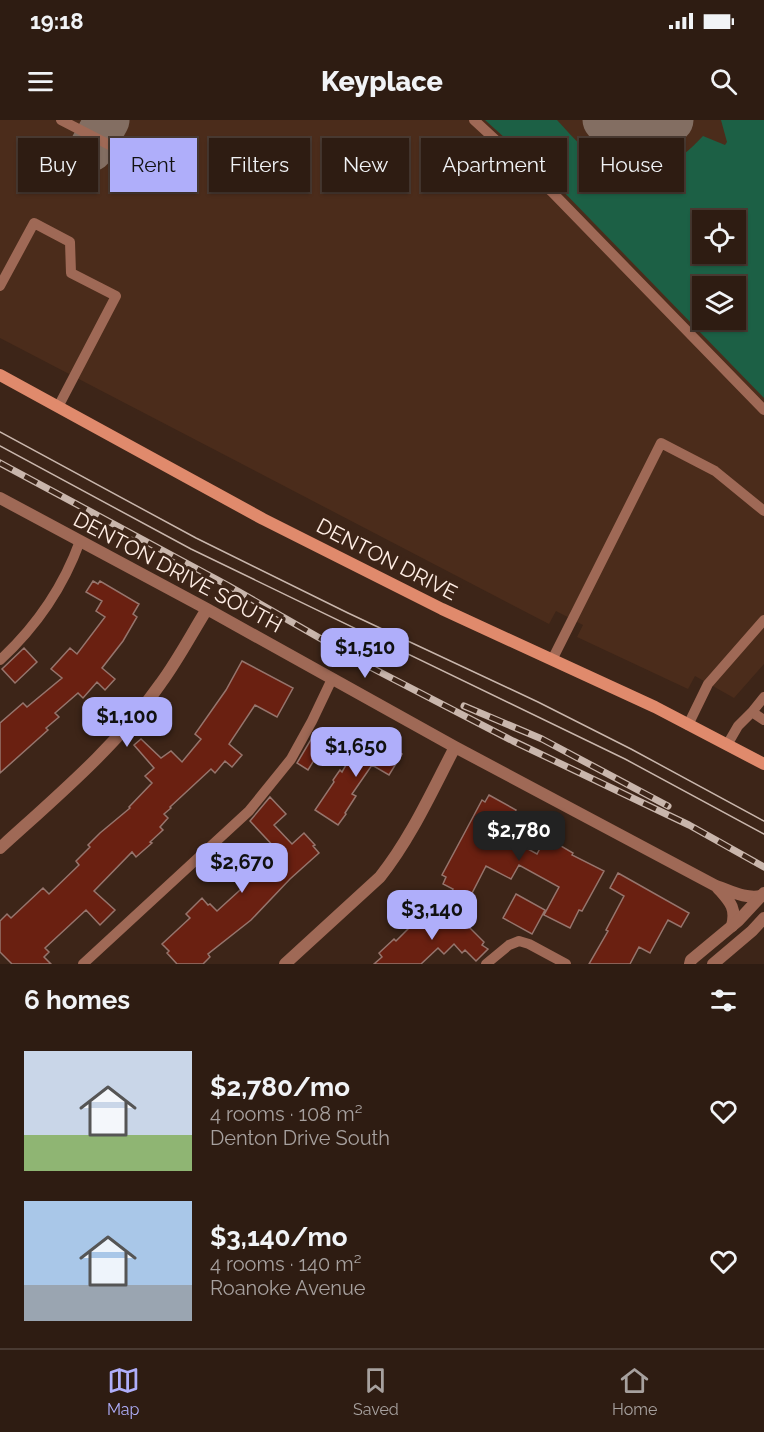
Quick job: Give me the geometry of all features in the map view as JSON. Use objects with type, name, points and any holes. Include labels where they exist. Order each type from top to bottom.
[{"type":"main road","name":"DENTON DRIVE","points":[[0,375],[274,524],[442,609],[655,707],[764,764]]},
{"type":"street","name":"DENTON DRIVE SOUTH","points":[[0,498],[207,609],[455,747],[716,886],[745,897],[753,898],[763,894]]},
{"type":"street","points":[[0,848],[97,757],[136,716],[162,683],[207,609]]},
{"type":"street","points":[[285,964],[380,877],[392,862],[455,747]]},
{"type":"street","name":"DENTON DRIVE SOUTH","points":[[716,886],[733,906],[732,926]]},
{"type":"street","points":[[690,964],[691,960],[732,926],[763,894]]},
{"type":"street","points":[[713,964],[761,923]]},
{"type":"lane","points":[[61,120],[110,145]]},
{"type":"lane","points":[[474,120],[552,192],[764,410]]},
{"type":"lane","points":[[0,286],[33,223],[70,242],[71,273],[116,296],[58,407]]},
{"type":"lane","points":[[552,660],[661,443],[715,471],[764,511]]},
{"type":"lane","points":[[0,660],[43,613],[70,565],[80,541]]},
{"type":"lane","points":[[688,725],[708,684],[764,620]]},
{"type":"lane","points":[[83,964],[249,811],[291,759],[312,722],[332,679]]},
{"type":"lane","points":[[727,745],[738,726],[764,697]]},
{"type":"lane","points":[[752,712],[764,720]]},
{"type":"lane","points":[[486,964],[509,945],[519,941],[566,964]]},
{"type":"shaded area","points":[[0,120],[764,120],[764,664],[734,698],[695,676],[688,689],[577,637],[583,625],[556,611],[549,624],[0,338]]},
{"type":"green space","points":[[485,120],[557,120],[579,143],[579,192],[684,192],[684,154],[703,136],[725,145],[727,142],[721,120],[764,120],[764,398],[698,330],[746,330],[746,276],[692,276],[692,324],[564,192],[567,192],[567,138],[505,138]]},
{"type":"building","points":[[93,581],[98,584],[100,581],[139,604],[133,614],[137,617],[123,641],[102,668],[115,679],[105,690],[97,682],[83,698],[78,693],[55,713],[59,717],[46,728],[48,730],[0,773],[0,723],[23,703],[27,707],[62,678],[51,669],[70,648],[77,654],[105,617],[96,611],[102,601],[86,592]]},
{"type":"building","points":[[24,648],[37,662],[15,683],[2,669]]},
{"type":"building","points":[[242,661],[293,688],[277,717],[255,705],[229,744],[242,755],[232,767],[225,761],[215,773],[211,769],[164,814],[168,818],[160,827],[163,830],[150,842],[152,843],[136,857],[132,852],[94,891],[115,910],[100,925],[86,910],[45,948],[49,952],[44,957],[51,964],[12,964],[0,952],[0,921],[7,914],[11,918],[43,888],[49,894],[79,865],[76,861],[90,847],[88,845],[130,808],[152,783],[145,776],[154,768],[134,745],[141,739],[161,758],[171,751],[182,762],[201,739],[195,734],[226,690]]},
{"type":"building","points":[[313,736],[324,744],[308,770],[297,763]]},
{"type":"building","points":[[376,739],[402,754],[389,775],[372,765],[352,794],[356,796],[338,825],[315,810],[340,770],[342,772],[360,741],[371,747]]},
{"type":"building","points":[[489,795],[516,810],[502,835],[537,854],[546,837],[573,853],[572,855],[604,871],[570,928],[544,915],[559,887],[519,865],[511,879],[486,866],[469,899],[443,884],[446,877],[442,875],[482,800],[485,802]]},
{"type":"building","points":[[270,797],[286,814],[274,825],[292,844],[304,833],[319,853],[290,879],[251,920],[208,954],[210,957],[203,964],[177,964],[162,944],[190,918],[186,914],[202,898],[217,911],[251,880],[276,849],[250,821]]},
{"type":"building","points":[[618,873],[689,913],[681,927],[668,920],[650,953],[639,947],[630,964],[589,964],[624,896],[610,888]]},
{"type":"building","points":[[516,894],[545,910],[532,934],[503,918]]},
{"type":"building","points":[[436,907],[454,926],[461,919],[488,949],[476,961],[465,950],[462,953],[454,944],[444,954],[438,948],[421,964],[374,964],[382,957],[379,953],[394,939],[396,941],[421,916],[423,919]]},
{"type":"taxiway","points":[[97,138],[107,120]]},
{"type":"taxiway","points":[[605,120],[620,130],[638,134],[655,130],[671,120]]},
{"type":"tram line","points":[[0,432],[196,538],[348,613],[538,702],[764,821]]},
{"type":"tram line","points":[[0,446],[191,549],[625,759],[764,834]]},
{"type":"railway","points":[[0,463],[227,585],[372,668],[513,741],[689,825],[764,867]]},
{"type":"railway","points":[[464,706],[542,739],[668,806]]}]
